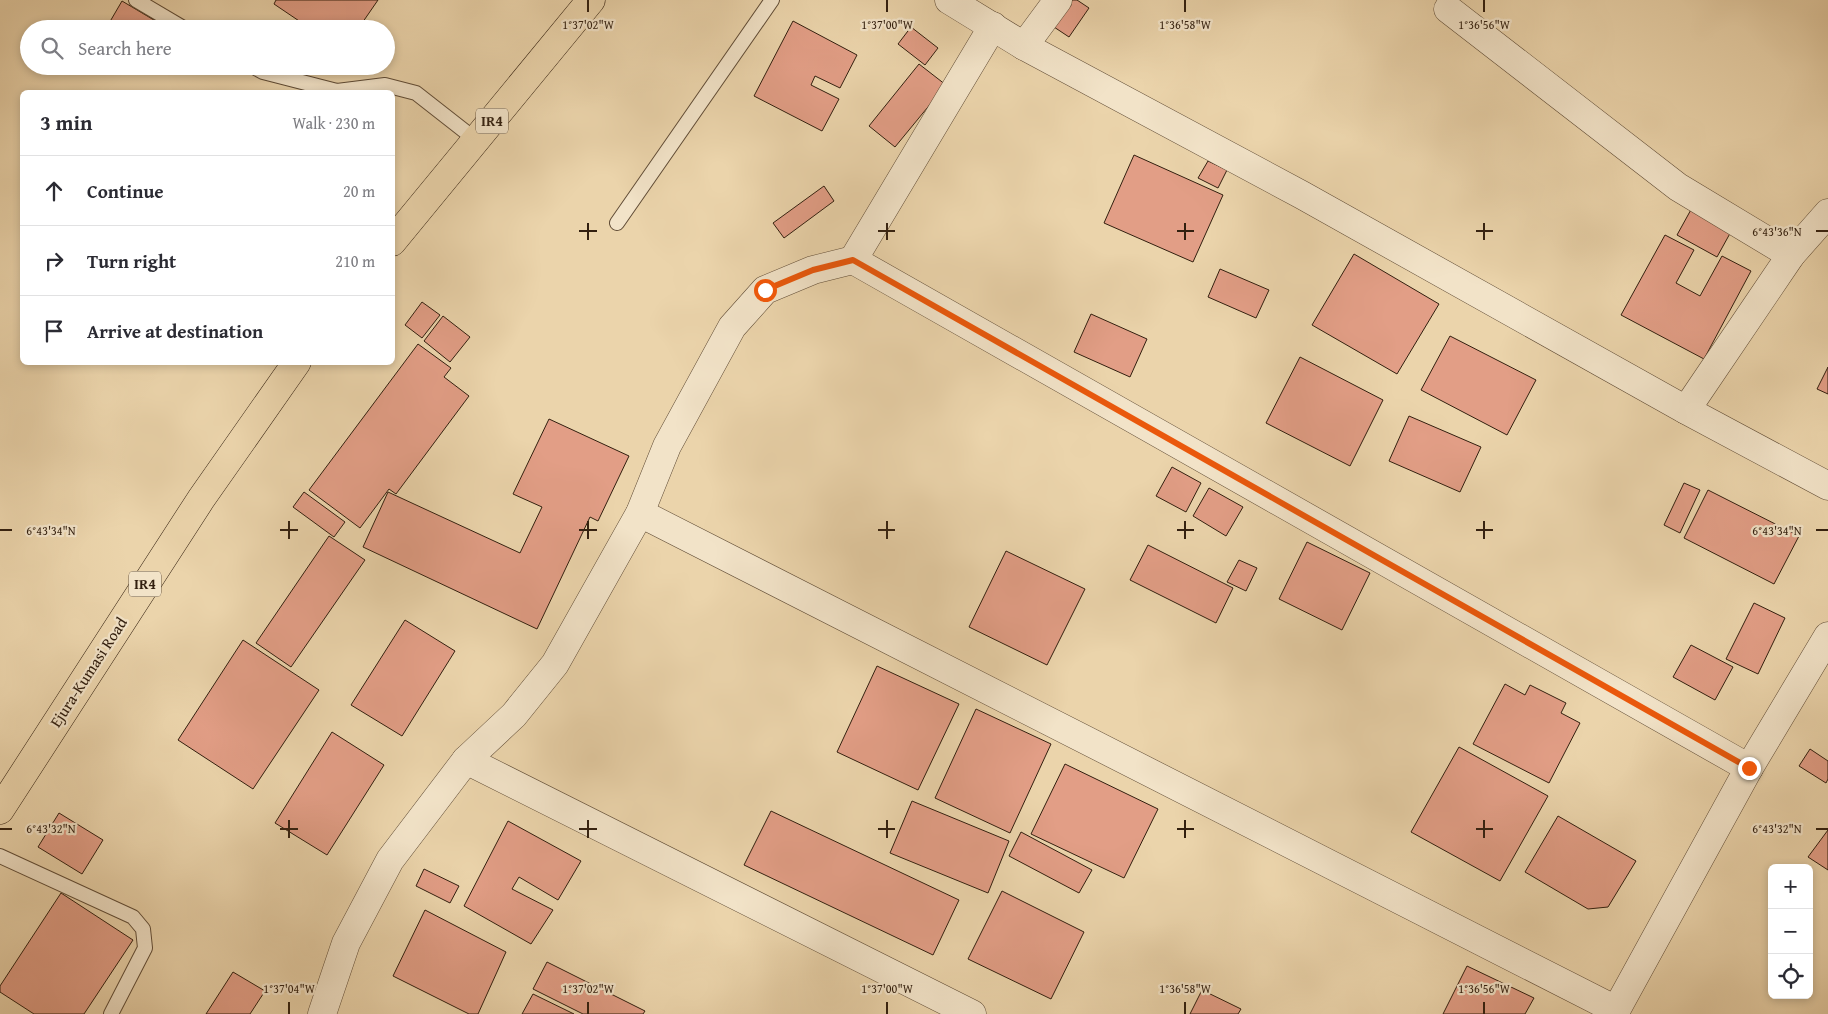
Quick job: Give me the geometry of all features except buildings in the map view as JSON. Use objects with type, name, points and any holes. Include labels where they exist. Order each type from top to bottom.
[{"type":"main road","name":"IR4","points":[[395,238],[591,0]]},
{"type":"main road","name":"Ejura-Kumasi Road","points":[[0,810],[201,499],[295,365]]},
{"type":"street","points":[[949,0],[1024,46],[1302,195],[1686,410],[1828,486]]},
{"type":"street","points":[[1024,46],[1058,0]]},
{"type":"street","points":[[1445,3],[1678,187],[1791,255]]},
{"type":"street","points":[[853,260],[993,26]]},
{"type":"street","points":[[1686,410],[1791,255],[1828,213]]},
{"type":"street","points":[[322,1014],[346,943],[390,860],[466,760],[514,715],[555,664],[640,512],[667,446],[732,327],[765,290],[813,270],[853,260],[1749,768]]},
{"type":"street","points":[[640,512],[1615,1012],[1749,768],[1828,636]]},
{"type":"street","points":[[466,760],[972,1014]]},
{"type":"lane","points":[[136,0],[170,20]]},
{"type":"lane","points":[[617,223],[772,0]]},
{"type":"lane","points":[[274,75],[333,90]]},
{"type":"lane","points":[[345,90],[385,85],[416,93],[476,140]]},
{"type":"lane","points":[[0,856],[133,917],[143,929],[145,948],[111,1014]]},
{"type":"route","points":[[765,290],[813,270],[853,260],[1749,768]]}]
